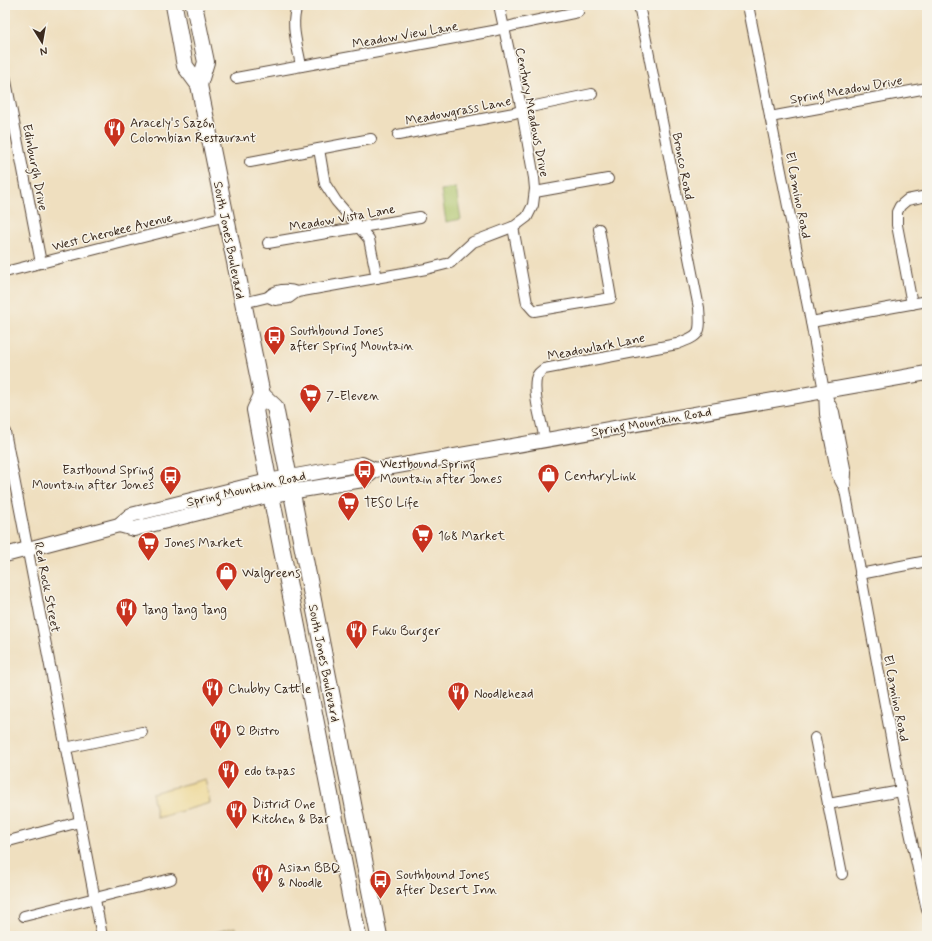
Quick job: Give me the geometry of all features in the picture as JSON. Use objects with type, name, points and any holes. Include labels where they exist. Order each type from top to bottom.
[{"type":"main road","name":"South Jones Boulevard","points":[[174,5],[186,66],[199,85],[262,395],[275,407],[378,936]]},
{"type":"main road","name":"South Jones Boulevard","points":[[194,5],[206,62],[199,85]]},
{"type":"main road","name":"Spring Mountain Road","points":[[5,555],[120,525],[134,529],[269,488],[290,484],[362,464],[375,470],[927,373]]},
{"type":"main road","name":"South Jones Boulevard","points":[[262,395],[255,410],[269,488],[358,936]]},
{"type":"main road","points":[[326,771],[343,760]]},
{"type":"street","points":[[298,5],[295,12],[295,24],[301,66]]},
{"type":"street","name":"Century Meadows Drive","points":[[243,302],[268,297],[272,292],[290,289],[297,292],[426,269],[450,263],[473,242],[513,227],[527,217],[533,205],[535,192],[534,178],[522,110],[499,5]]},
{"type":"street","name":"Bronco Road","points":[[639,5],[699,308],[699,332]]},
{"type":"street","name":"El Camino Road","points":[[748,5],[824,391],[834,412],[846,473],[845,490],[860,574],[901,791],[927,910]]},
{"type":"street","name":"Meadow View Lane","points":[[236,78],[493,31],[578,12]]},
{"type":"street","name":"Edinburgh Drive","points":[[5,76],[41,263]]},
{"type":"street","name":"Spring Meadow Drive","points":[[770,117],[927,88]]},
{"type":"street","name":"Meadowgrass Lane","points":[[398,135],[514,113],[535,106],[592,94]]},
{"type":"street","points":[[250,162],[371,139]]},
{"type":"street","points":[[318,149],[325,184],[336,201],[369,239],[377,278]]},
{"type":"street","points":[[535,192],[608,179]]},
{"type":"street","points":[[912,304],[897,225],[897,212],[906,200],[927,196]]},
{"type":"street","name":"West Cherokee Avenue","points":[[5,272],[226,216]]},
{"type":"street","name":"Meadow Vista Lane","points":[[268,243],[420,217]]},
{"type":"street","points":[[513,227],[527,303],[534,311],[611,298],[599,229]]},
{"type":"street","points":[[811,322],[927,301]]},
{"type":"street","name":"Meadowlark Lane","points":[[545,440],[537,397],[536,379],[539,373],[544,369],[677,344],[695,337],[699,332]]},
{"type":"street","name":"Red Rock Street","points":[[5,432],[102,936]]},
{"type":"street","points":[[860,574],[927,561]]},
{"type":"street","points":[[65,748],[142,732]]},
{"type":"street","points":[[815,738],[842,874]]},
{"type":"street","points":[[828,804],[901,791]]},
{"type":"street","points":[[5,842],[79,822]]},
{"type":"street","points":[[24,916],[171,879]]},
{"type":"green space","points":[[456,188],[461,219],[446,222],[441,190]]},
{"type":"sand","points":[[205,779],[210,803],[157,818],[152,793]]},
{"type":"sand","points":[[235,927],[237,936],[201,936]]},
{"type":"place","name":"Aracely's Sazón Colombian Restaurant","points":[[115,148]]},
{"type":"place","name":"Southbound Jones after Spring Mountain","points":[[275,356]]},
{"type":"place","name":"7-Eleven","points":[[311,414]]},
{"type":"place","name":"Westbound Spring Mountain after Jones","points":[[364,490]]},
{"type":"place","name":"CenturyLink","points":[[549,494]]},
{"type":"place","name":"Eastbound Spring Mountain after Jones","points":[[170,496]]},
{"type":"place","name":"TESO Life","points":[[348,522]]},
{"type":"place","name":"168 Market","points":[[422,554]]},
{"type":"place","name":"Jones Market","points":[[148,562]]},
{"type":"place","name":"Walgreens","points":[[226,592]]},
{"type":"place","name":"Tang Tang Tang","points":[[127,628]]},
{"type":"place","name":"Fuku Burger","points":[[356,650]]},
{"type":"place","name":"Chubby Cattle","points":[[212,708]]},
{"type":"place","name":"Noodlehead","points":[[458,712]]},
{"type":"place","name":"Q Bistro","points":[[220,750]]},
{"type":"place","name":"edo tapas","points":[[229,790]]},
{"type":"place","name":"District One Kitchen & Bar","points":[[237,830]]},
{"type":"place","name":"Asian BBQ & Noodle","points":[[262,894]]},
{"type":"place","name":"Southbound Jones after Desert Inn","points":[[380,900]]}]
